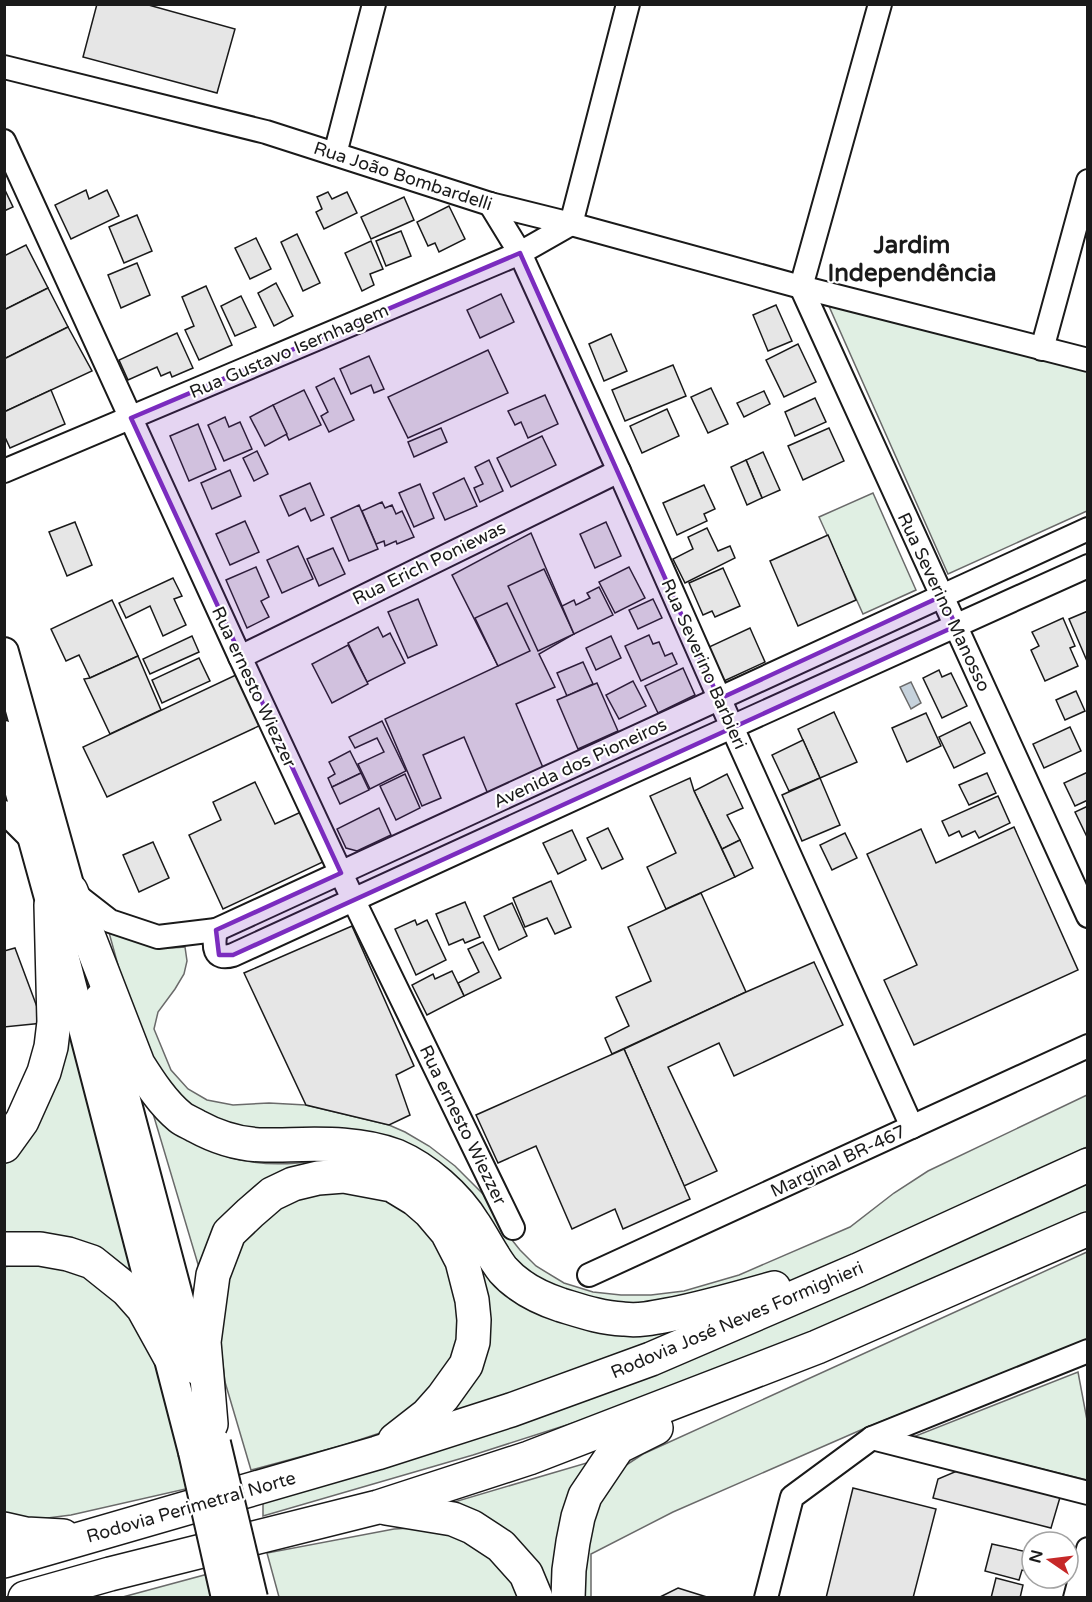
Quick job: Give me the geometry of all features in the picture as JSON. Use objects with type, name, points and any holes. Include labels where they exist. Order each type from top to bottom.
[{"type":"highway","points":[[4,1146],[22,1121],[44,1072],[51,1047],[61,898]]},
{"type":"highway","points":[[61,898],[138,1064],[150,1084],[181,1118],[224,1139],[242,1144],[342,1145],[365,1148],[394,1156],[414,1165],[443,1187],[462,1208],[504,1270],[523,1287],[550,1301],[589,1314],[624,1320],[649,1318],[858,1270]]},
{"type":"highway","name":"Rodovia José Neves Formighieri","points":[[377,1453],[511,1410],[651,1359],[858,1270],[1088,1166]]},
{"type":"highway","points":[[207,1440],[204,1342],[213,1275],[229,1233],[272,1194],[293,1184],[318,1178],[344,1176],[392,1185],[415,1199],[430,1212],[447,1232],[462,1261],[472,1300],[473,1342],[466,1365],[444,1397],[427,1415],[377,1453]]},
{"type":"highway","points":[[25,1598],[110,1574],[378,1507],[529,1458],[817,1347],[1088,1229]]},
{"type":"highway","points":[[4,1249],[40,1249],[68,1254],[93,1262],[128,1290],[143,1308],[169,1355]]},
{"type":"highway","points":[[568,1598],[569,1570],[578,1517],[585,1496],[618,1447],[756,1382],[817,1347]]},
{"type":"highway","name":"Rodovia Perimetral Norte","points":[[4,1561],[377,1453]]},
{"type":"highway","points":[[378,1507],[436,1515],[472,1527],[501,1546],[526,1574],[536,1598]]},
{"type":"highway","points":[[4,1529],[26,1534],[62,1536],[101,1534]]},
{"type":"highway","points":[[74,1598],[110,1574]]},
{"type":"main road","points":[[4,651],[169,1355],[207,1440],[253,1598]]},
{"type":"main road","points":[[4,735],[34,842],[61,898],[190,1340],[207,1440],[226,1598]]},
{"type":"street","points":[[335,154],[374,4]]},
{"type":"street","points":[[571,224],[627,4]]},
{"type":"street","points":[[801,287],[880,4]]},
{"type":"street","name":"Rua João Bombardelli","points":[[4,67],[266,132],[490,204],[801,287],[1088,360]]},
{"type":"street","name":"Rua ernesto Wiezzer","points":[[4,141],[353,899],[513,1228]]},
{"type":"street","points":[[1042,349],[1088,181]]},
{"type":"street","name":"Rua Severino Barbieri","points":[[490,204],[520,253],[620,471],[719,699],[912,1127]]},
{"type":"street","name":"Rua Gustavo Isernhagem","points":[[4,471],[520,253],[571,224]]},
{"type":"street","name":"Rua Severino Manosso","points":[[801,287],[1088,916]]},
{"type":"street","name":"Rua Erich Poniewas","points":[[240,657],[620,471]]},
{"type":"street","name":"Avenida dos Pioneiros","points":[[61,898],[110,921],[158,937],[216,930],[1088,529]]},
{"type":"street","points":[[216,930],[214,948],[219,955],[225,958],[233,956],[353,899],[1088,566]]},
{"type":"street","points":[[616,746],[630,773]]},
{"type":"street","points":[[487,806],[499,833]]},
{"type":"street","points":[[4,812],[34,842]]},
{"type":"street","name":"Marginal BR-467","points":[[589,1275],[1088,1046]]},
{"type":"street","points":[[766,1598],[792,1497],[872,1438],[1088,1352]]},
{"type":"street","points":[[872,1438],[1088,1493]]},
{"type":"street","points":[[1075,1598],[1088,1549]]},
{"type":"highlighted area","points":[[520,253],[719,699],[942,596],[956,626],[233,955],[219,955],[216,930],[341,873],[131,418]]},
{"type":"green space","points":[[828,304],[1087,371],[1087,511],[948,574]]},
{"type":"green space","points":[[873,493],[916,590],[863,614],[819,517]]},
{"type":"green space","points":[[53,918],[164,1342],[128,1286],[5,1247],[5,1150],[24,1122]]},
{"type":"green space","points":[[108,929],[155,946],[185,947],[187,961],[184,974],[158,1012],[154,1029],[171,1070],[188,1089],[207,1100],[233,1105],[269,1103],[306,1105],[389,1125],[405,1132],[429,1146],[455,1166],[490,1201],[508,1235],[536,1266],[564,1283],[593,1292],[651,1295],[684,1291],[739,1275],[850,1227],[894,1193],[928,1171],[1087,1095],[1087,1147],[821,1272],[765,1292],[642,1313],[526,1278],[471,1202],[233,1135],[179,1101],[139,1041]]},
{"type":"green space","points":[[146,1090],[161,1112],[184,1135],[213,1152],[246,1161],[280,1164],[345,1159],[384,1166],[407,1174],[458,1215],[501,1282],[527,1303],[556,1319],[604,1332],[636,1334],[690,1332],[435,1425],[459,1396],[476,1367],[483,1346],[484,1319],[480,1279],[465,1241],[450,1219],[427,1198],[399,1179],[353,1167],[331,1166],[300,1169],[271,1178],[230,1213],[209,1242],[200,1271]]},
{"type":"green space","points":[[1087,1181],[1087,1216],[1011,1252],[694,1380],[576,1422],[473,1455],[263,1516],[263,1503]]},
{"type":"green space","points":[[341,1188],[394,1200],[446,1251],[461,1326],[455,1355],[442,1383],[398,1427],[344,1445],[251,1470],[225,1382],[219,1330],[234,1247],[279,1203]]},
{"type":"green space","points":[[1087,1252],[1087,1340],[870,1426],[673,1512],[591,1554],[591,1597],[576,1598],[586,1513],[614,1473],[643,1454]]},
{"type":"green space","points":[[26,1263],[57,1265],[107,1281],[152,1341],[190,1488],[71,1515],[24,1521],[5,1517],[4,1267]]},
{"type":"green space","points":[[1078,1372],[1087,1420],[1087,1480],[913,1437]]},
{"type":"green space","points":[[600,1459],[563,1597],[546,1597],[444,1505]]},
{"type":"green space","points":[[430,1527],[467,1540],[494,1556],[523,1597],[279,1597],[267,1553],[394,1529]]},
{"type":"green space","points":[[208,1574],[214,1598],[119,1598]]},
{"type":"shaded area","points":[[911,682],[921,703],[911,709],[900,687]]},
{"type":"building","points":[[97,4],[145,4],[235,29],[217,93],[83,57]]},
{"type":"building","points":[[4,188],[13,207],[4,211]]},
{"type":"building","points":[[86,190],[89,199],[107,190],[119,216],[71,239],[55,205]]},
{"type":"building","points":[[328,192],[332,199],[347,192],[357,213],[324,229],[316,212],[322,209],[317,197]]},
{"type":"building","points":[[404,197],[414,220],[371,239],[361,217]]},
{"type":"building","points":[[449,206],[465,239],[439,252],[435,243],[428,246],[417,222]]},
{"type":"building","points":[[137,215],[152,251],[124,263],[109,227]]},
{"type":"building","points":[[401,231],[411,256],[386,266],[376,241]]},
{"type":"building","points":[[297,234],[320,283],[303,291],[281,242]]},
{"type":"building","points":[[256,238],[271,269],[250,279],[235,248]]},
{"type":"building","points":[[371,241],[383,269],[370,274],[374,285],[362,291],[345,253]]},
{"type":"building","points":[[26,245],[48,288],[4,310],[4,256]]},
{"type":"building","points":[[137,263],[150,295],[121,308],[108,275]]},
{"type":"building","points":[[276,283],[293,316],[274,326],[258,293]]},
{"type":"building","points":[[206,286],[232,345],[199,360],[185,330],[194,326],[182,297]]},
{"type":"building","points":[[48,288],[68,327],[4,359],[4,310]]},
{"type":"building","points":[[501,294],[514,322],[480,338],[467,310]]},
{"type":"building","points":[[241,296],[256,327],[235,336],[221,306]]},
{"type":"building","points":[[776,305],[792,341],[768,351],[753,315]]},
{"type":"building","points":[[68,327],[92,371],[4,412],[4,359]]},
{"type":"building","points":[[177,333],[193,368],[172,377],[170,372],[161,376],[157,367],[128,380],[119,360]]},
{"type":"building","points":[[611,334],[627,371],[604,381],[589,344]]},
{"type":"building","points":[[798,344],[816,382],[784,397],[766,360]]},
{"type":"building","points":[[488,350],[508,393],[408,438],[388,397]]},
{"type":"building","points":[[369,356],[384,389],[374,393],[371,385],[351,394],[340,369]]},
{"type":"building","points":[[673,365],[686,396],[625,421],[612,390]]},
{"type":"building","points":[[334,378],[354,420],[329,432],[321,416],[328,412],[316,387]]},
{"type":"building","points":[[711,388],[728,424],[708,433],[691,397]]},
{"type":"building","points":[[51,390],[65,424],[10,448],[4,435],[4,412]]},
{"type":"building","points":[[304,390],[321,425],[289,440],[273,405]]},
{"type":"building","points":[[764,391],[770,404],[744,417],[737,403]]},
{"type":"building","points":[[545,395],[558,424],[528,438],[521,422],[515,425],[508,411]]},
{"type":"building","points":[[815,398],[826,422],[795,436],[785,412]]},
{"type":"building","points":[[273,405],[287,434],[265,446],[250,417]]},
{"type":"building","points":[[667,409],[679,436],[642,453],[630,426]]},
{"type":"building","points":[[225,417],[229,427],[240,422],[252,449],[224,461],[208,425]]},
{"type":"building","points":[[198,424],[216,469],[189,481],[170,436]]},
{"type":"building","points":[[441,428],[447,442],[414,457],[408,442]]},
{"type":"building","points":[[829,428],[844,461],[803,480],[788,446]]},
{"type":"building","points":[[542,436],[556,465],[511,487],[497,458]]},
{"type":"building","points":[[257,451],[268,474],[254,481],[243,458]]},
{"type":"building","points":[[763,452],[780,490],[762,498],[746,460]]},
{"type":"building","points":[[489,460],[503,491],[480,502],[474,488],[483,484],[475,467]]},
{"type":"building","points":[[746,460],[762,498],[747,505],[731,467]]},
{"type":"building","points":[[230,470],[241,496],[212,509],[201,483]]},
{"type":"building","points":[[464,478],[477,506],[445,520],[433,493]]},
{"type":"building","points":[[310,483],[324,515],[311,521],[305,508],[289,516],[280,496]]},
{"type":"building","points":[[420,484],[434,518],[414,527],[399,493]]},
{"type":"building","points":[[704,485],[715,509],[704,514],[707,521],[677,535],[663,503]]},
{"type":"building","points":[[382,502],[385,508],[392,505],[396,514],[402,511],[414,537],[397,544],[396,541],[385,546],[384,541],[376,544],[362,511]]},
{"type":"building","points":[[359,505],[378,549],[349,561],[331,518]]},
{"type":"building","points":[[245,521],[259,552],[230,565],[216,534]]},
{"type":"building","points":[[75,522],[92,565],[67,576],[49,532]]},
{"type":"building","points":[[606,522],[621,556],[595,568],[580,534]]},
{"type":"building","points":[[707,528],[718,551],[730,546],[735,558],[685,583],[673,559],[693,549],[688,537]]},
{"type":"building","points":[[531,533],[574,634],[539,654],[555,687],[516,704],[544,770],[488,794],[464,737],[423,755],[441,798],[422,806],[385,719],[498,666],[452,575]]},
{"type":"building","points":[[828,535],[856,600],[798,626],[770,561]]},
{"type":"building","points":[[298,546],[313,579],[282,593],[267,560]]},
{"type":"building","points":[[333,548],[345,574],[319,586],[307,559]]},
{"type":"building","points":[[256,567],[269,597],[261,601],[269,617],[247,628],[226,580]]},
{"type":"building","points":[[629,567],[645,598],[615,613],[599,582]]},
{"type":"building","points":[[723,568],[740,606],[715,617],[712,611],[703,615],[689,583]]},
{"type":"building","points":[[544,569],[574,634],[538,651],[508,586]]},
{"type":"building","points":[[173,578],[182,596],[174,599],[186,625],[163,636],[150,606],[126,618],[119,603]]},
{"type":"building","points":[[599,587],[613,615],[574,634],[562,606],[574,600],[576,605],[590,598],[587,593]]},
{"type":"building","points":[[418,599],[437,645],[408,658],[388,612]]},
{"type":"building","points":[[653,599],[662,618],[638,629],[629,610]]},
{"type":"building","points":[[112,600],[138,656],[90,678],[79,655],[66,661],[51,629]]},
{"type":"building","points":[[507,603],[530,651],[498,666],[475,618]]},
{"type":"building","points":[[1088,611],[1088,661],[1087,661],[1069,619]]},
{"type":"building","points":[[1063,618],[1075,646],[1070,648],[1078,666],[1045,681],[1031,650],[1039,646],[1032,632]]},
{"type":"building","points":[[378,627],[383,637],[390,633],[405,663],[367,682],[348,643]]},
{"type":"building","points":[[750,628],[765,662],[724,681],[709,647]]},
{"type":"building","points":[[649,635],[653,644],[659,642],[665,656],[672,653],[677,664],[641,681],[625,646]]},
{"type":"building","points":[[192,636],[199,652],[150,674],[143,659]]},
{"type":"building","points":[[611,636],[621,658],[596,670],[586,648]]},
{"type":"building","points":[[348,645],[368,684],[332,703],[312,664]]},
{"type":"building","points":[[138,656],[161,710],[110,734],[84,679]]},
{"type":"building","points":[[199,658],[210,681],[162,703],[152,680]]},
{"type":"building","points":[[583,662],[593,684],[567,696],[557,673]]},
{"type":"building","points":[[683,668],[695,695],[658,713],[645,686]]},
{"type":"building","points":[[939,670],[942,677],[951,673],[967,706],[942,718],[923,678]]},
{"type":"building","points":[[238,674],[261,725],[107,797],[83,747]]},
{"type":"building","points":[[633,681],[646,706],[619,719],[606,695]]},
{"type":"building","points":[[597,683],[618,731],[578,749],[557,700]]},
{"type":"building","points":[[1076,691],[1085,711],[1065,720],[1056,700]]},
{"type":"building","points":[[834,712],[857,762],[820,778],[798,729]]},
{"type":"building","points":[[926,713],[941,746],[907,762],[892,728]]},
{"type":"building","points":[[382,721],[406,771],[370,789],[358,764],[384,752],[377,738],[355,748],[349,737]]},
{"type":"building","points":[[970,722],[985,753],[954,768],[939,737]]},
{"type":"building","points":[[1070,727],[1081,751],[1044,768],[1033,744]]},
{"type":"building","points":[[803,740],[820,778],[789,791],[772,755]]},
{"type":"building","points":[[350,751],[361,773],[332,787],[328,778],[335,774],[329,762]]},
{"type":"building","points":[[1088,772],[1088,800],[1075,806],[1064,783]]},
{"type":"building","points":[[361,773],[369,790],[340,804],[332,787]]},
{"type":"building","points":[[987,773],[996,793],[969,805],[959,785]]},
{"type":"building","points":[[405,774],[420,808],[396,820],[380,786]]},
{"type":"building","points":[[727,774],[743,808],[727,815],[740,840],[722,849],[694,791]]},
{"type":"building","points":[[690,778],[735,877],[666,909],[647,867],[676,853],[650,796]]},
{"type":"building","points":[[820,778],[840,825],[802,841],[782,795]]},
{"type":"building","points":[[255,782],[275,824],[301,812],[325,861],[223,909],[189,835],[221,820],[213,802]]},
{"type":"building","points":[[998,796],[1010,823],[979,838],[975,831],[962,837],[959,831],[949,836],[942,821]]},
{"type":"building","points":[[1088,806],[1088,839],[1075,812]]},
{"type":"building","points":[[379,808],[391,835],[357,851],[346,848],[337,829]]},
{"type":"building","points":[[1014,827],[1078,970],[914,1045],[884,980],[917,965],[867,854],[921,829],[936,863]]},
{"type":"building","points":[[608,828],[623,859],[602,869],[587,838]]},
{"type":"building","points":[[572,830],[586,860],[558,874],[543,843]]},
{"type":"building","points":[[845,833],[857,858],[832,870],[820,845]]},
{"type":"building","points":[[740,840],[753,868],[735,877],[722,849]]},
{"type":"building","points":[[153,842],[169,878],[139,892],[123,855]]},
{"type":"building","points":[[551,881],[571,927],[555,934],[547,918],[525,927],[513,898]]},
{"type":"building","points":[[701,893],[746,992],[612,1054],[605,1038],[629,1026],[616,997],[651,981],[628,927]]},
{"type":"building","points":[[465,902],[480,937],[465,943],[463,939],[449,945],[436,914]]},
{"type":"building","points":[[512,903],[527,936],[499,950],[484,916]]},
{"type":"building","points":[[415,920],[417,925],[427,920],[446,960],[416,975],[395,929]]},
{"type":"building","points":[[352,926],[414,1066],[396,1075],[410,1115],[389,1125],[306,1105],[244,973]]},
{"type":"building","points":[[483,942],[501,978],[464,996],[458,983],[479,972],[468,949]]},
{"type":"building","points":[[15,948],[43,1023],[4,1027],[4,951]]},
{"type":"building","points":[[814,962],[843,1025],[734,1076],[719,1043],[668,1067],[717,1171],[684,1186],[624,1049]]},
{"type":"building","points":[[452,971],[464,996],[427,1015],[412,985],[433,974],[435,979]]},
{"type":"building","points":[[624,1049],[690,1199],[623,1229],[615,1209],[572,1229],[536,1146],[498,1163],[476,1115]]},
{"type":"building","points":[[964,1468],[1061,1494],[1051,1528],[933,1498],[938,1479]]},
{"type":"building","points":[[853,1488],[936,1509],[913,1598],[826,1598]]},
{"type":"building","points":[[992,1544],[1020,1550],[1019,1580],[985,1571]]},
{"type":"building","points":[[996,1578],[1020,1584],[1022,1590],[1020,1598],[991,1598]]},
{"type":"building","points":[[678,1588],[710,1598],[658,1598]]},
{"type":"district","name":"Jardim Independência","points":[[912,259]]}]
